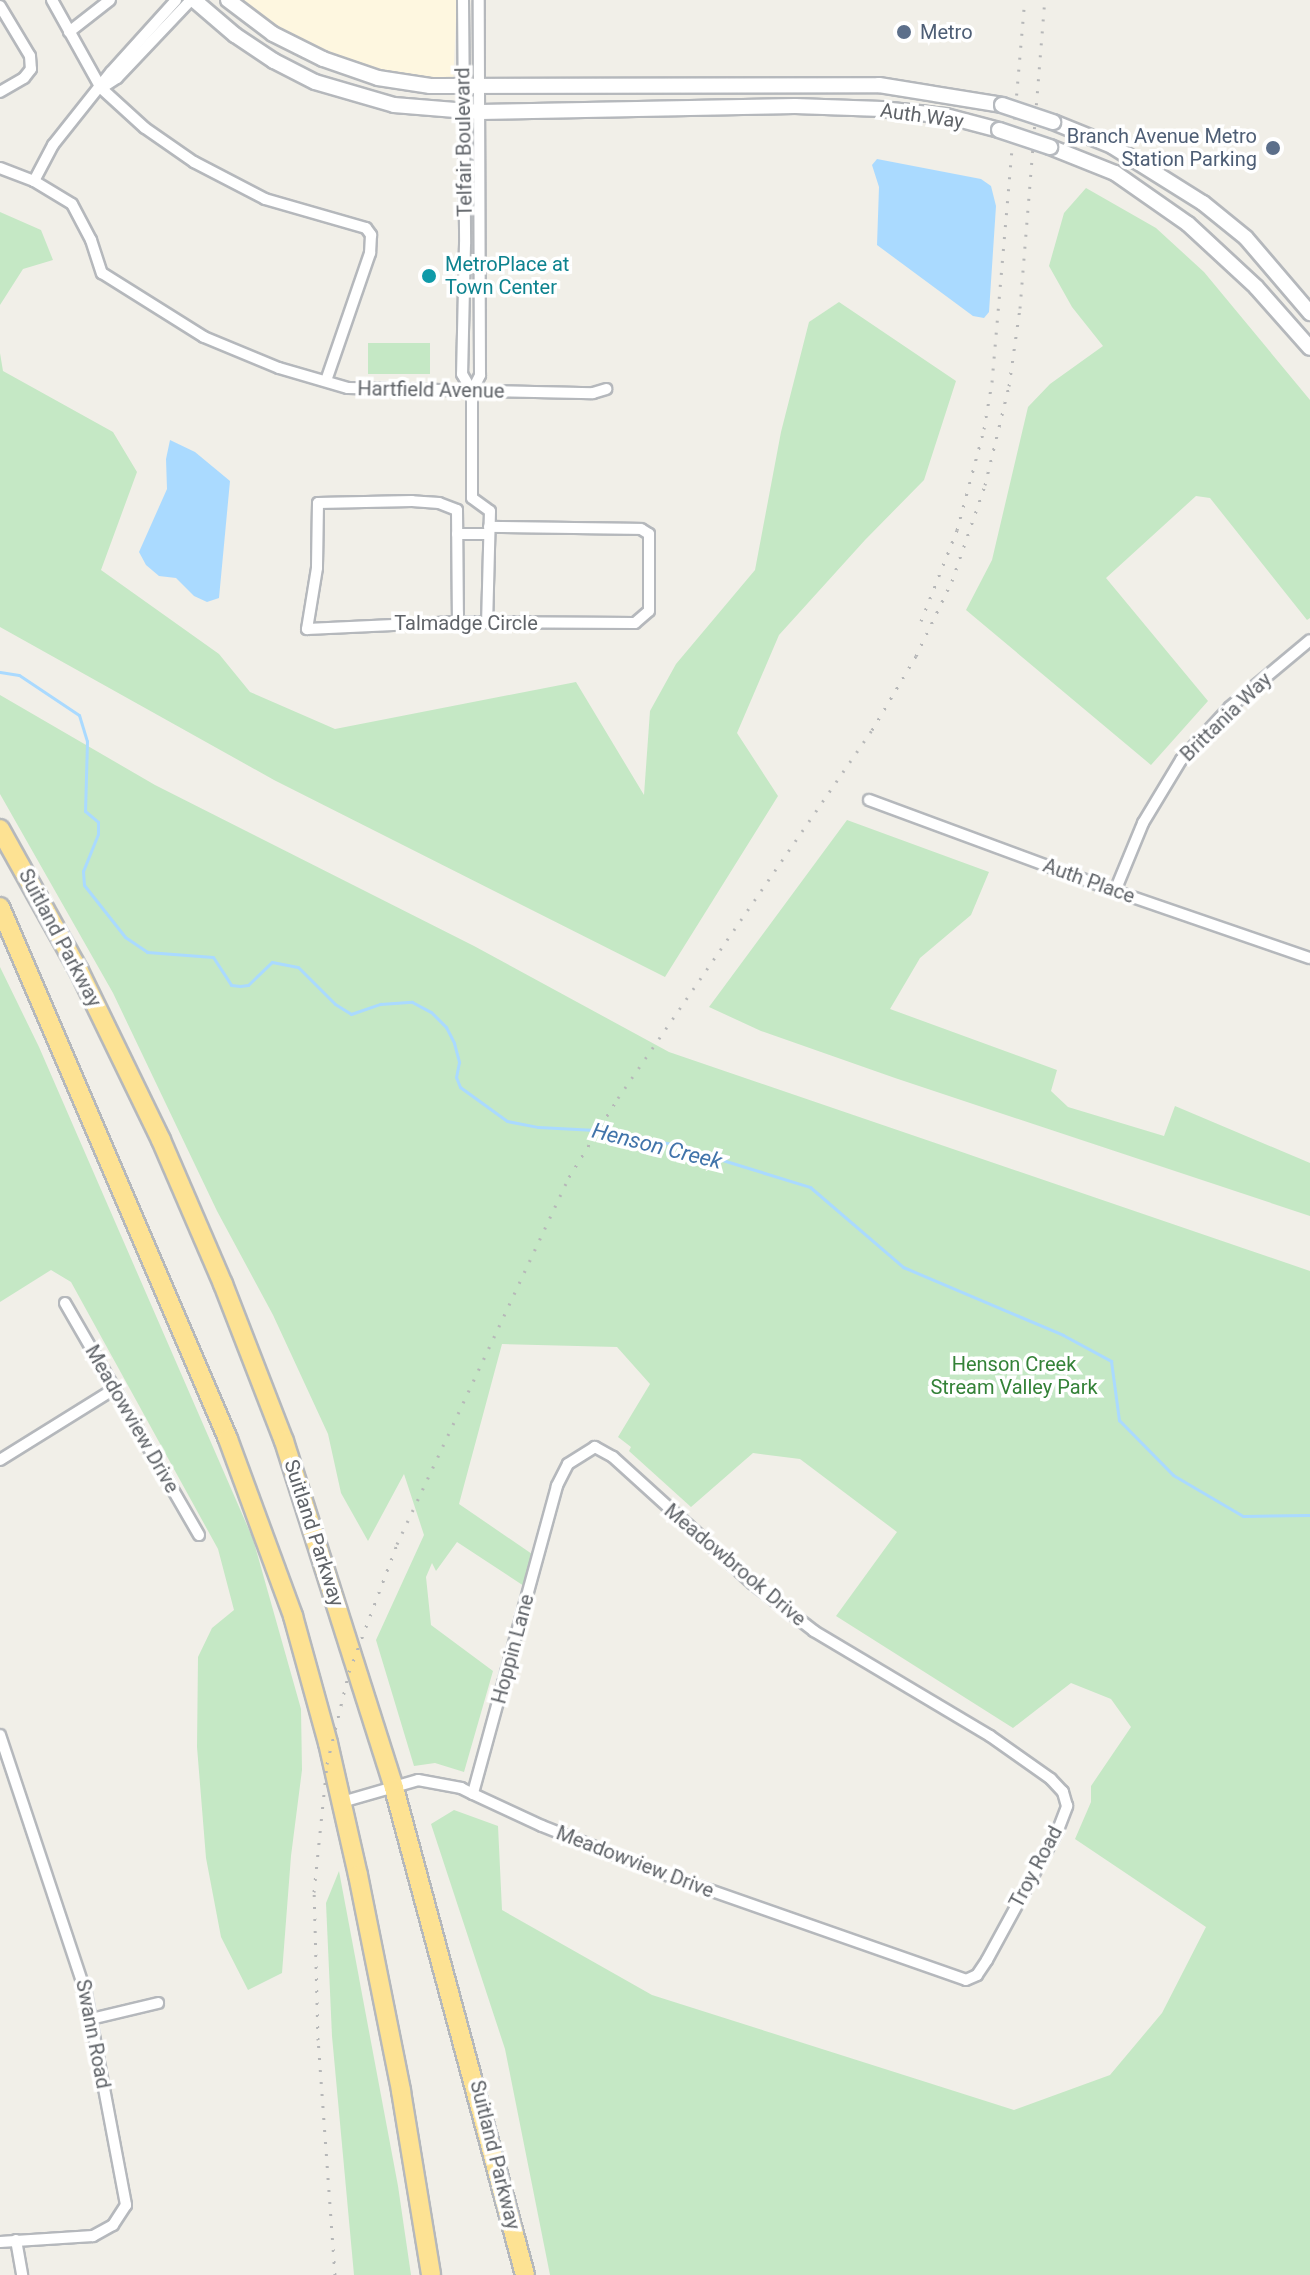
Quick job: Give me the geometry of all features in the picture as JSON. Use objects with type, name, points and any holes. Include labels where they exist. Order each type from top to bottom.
[{"type":"highway","name":"Suitland Parkway","points":[[0,829],[121,1055],[227,1294],[315,1531],[394,1788],[525,2275]]},
{"type":"highway","name":"Suitland Parkway","points":[[0,907],[256,1508],[309,1670],[342,1802],[390,2033],[431,2275]]},
{"type":"street","points":[[52,0],[101,88],[145,128],[236,186],[265,199],[366,228],[371,235],[370,253],[326,381]]},
{"type":"street","points":[[69,32],[110,0]]},
{"type":"street","points":[[34,181],[53,145],[111,72],[176,0]]},
{"type":"street","points":[[101,88],[117,78],[192,0]]},
{"type":"street","name":"Auth Way","points":[[192,0],[235,35],[274,61],[315,82],[394,105],[480,112],[814,107],[946,116],[999,130],[1115,173],[1188,224],[1256,287],[1310,348]]},
{"type":"street","name":"Auth Way","points":[[228,0],[273,34],[323,59],[378,78],[463,88],[879,85],[1002,105],[1112,146],[1203,203],[1246,238],[1310,313]]},
{"type":"street","name":"Telfair Boulevard","points":[[463,0],[460,110],[464,283],[462,374],[472,391]]},
{"type":"street","name":"Telfair Boulevard","points":[[472,498],[472,391],[480,375],[479,0]]},
{"type":"street","points":[[0,6],[30,56],[31,69],[24,78],[0,92]]},
{"type":"street","name":"Hartfield Avenue","points":[[0,168],[34,181],[72,204],[91,240],[102,273],[204,337],[279,368],[348,388],[593,393],[606,389]]},
{"type":"street","points":[[464,283],[480,282]]},
{"type":"street","points":[[458,622],[457,510],[472,498],[490,511],[487,622]]},
{"type":"street","name":"Talmadge Circle","points":[[457,510],[439,503],[412,501],[318,503],[317,568],[307,629],[458,622],[635,623],[649,611],[649,534],[641,529],[489,531]]},
{"type":"street","points":[[457,534],[489,531]]},
{"type":"street","name":"Brittania Way","points":[[1115,891],[1143,823],[1181,760],[1230,707],[1310,640]]},
{"type":"street","name":"Auth Place","points":[[869,800],[1115,891],[1310,958]]},
{"type":"street","name":"Meadowview Drive","points":[[65,1303],[199,1535]]},
{"type":"street","points":[[0,1460],[114,1389]]},
{"type":"street","name":"Meadowbrook Drive","points":[[552,1505],[568,1464],[589,1448],[603,1449],[752,1583],[814,1631],[990,1736]]},
{"type":"street","name":"Hoppin Lane","points":[[473,1794],[552,1505]]},
{"type":"street","name":"Swann Road","points":[[0,1735],[73,1945],[121,2172],[124,2212],[106,2230],[93,2236],[0,2242]]},
{"type":"street","name":"Troy Road","points":[[929,1968],[966,1980],[980,1971],[1058,1830],[1067,1806],[1063,1792],[1051,1779],[990,1736]]},
{"type":"street","name":"Meadowview Drive","points":[[342,1802],[427,1780],[473,1794],[658,1872],[929,1968]]},
{"type":"street","points":[[91,2019],[158,2003]]},
{"type":"street","points":[[16,2240],[22,2275]]},
{"type":"shaded area","points":[[239,0],[457,0],[453,82],[398,76],[358,66],[275,27]]},
{"type":"green space","points":[[1086,188],[1156,228],[1204,272],[1310,400],[1310,618],[1307,620],[1210,498],[1196,496],[1106,578],[1208,701],[1151,765],[966,610],[992,560],[1028,407],[1050,384],[1103,346],[1072,307],[1049,266],[1064,213]]},
{"type":"green space","points":[[0,212],[41,230],[53,260],[23,269],[0,305]]},
{"type":"green space","points":[[839,302],[956,381],[924,480],[779,635],[737,733],[778,796],[665,977],[274,780],[0,627],[0,353],[3,371],[113,432],[137,472],[101,570],[219,654],[250,692],[335,729],[576,682],[644,795],[650,711],[676,664],[755,570],[781,432],[809,322]]},
{"type":"green space","points":[[368,343],[430,343],[430,374],[368,374]]},
{"type":"green space","name":"Henson Creek Stream Valley Park","points":[[0,695],[155,785],[474,946],[669,1052],[1310,1271],[1310,2275],[550,2275],[505,2049],[431,1824],[454,1810],[498,1826],[502,1910],[652,1995],[1014,2110],[1110,2075],[1162,2013],[1206,1927],[1075,1839],[1091,1802],[1091,1786],[1131,1727],[1111,1699],[1071,1683],[1013,1728],[836,1616],[897,1532],[800,1459],[753,1453],[691,1507],[629,1451],[631,1447],[618,1437],[650,1384],[617,1347],[502,1344],[459,1504],[532,1554],[524,1586],[457,1542],[436,1571],[432,1563],[426,1577],[431,1625],[493,1671],[464,1772],[435,1763],[414,1766],[376,1640],[424,1535],[404,1474],[368,1541],[341,1493],[328,1434],[273,1315],[217,1211],[113,993],[0,794]]},
{"type":"green space","points":[[847,820],[989,872],[971,915],[920,958],[890,1009],[1057,1070],[1051,1091],[1068,1107],[1164,1136],[1175,1106],[1310,1163],[1310,1216],[895,1078],[761,1031],[709,1007]]},
{"type":"green space","points":[[0,967],[39,1047],[253,1539],[301,1709],[302,1770],[291,1856],[282,1973],[248,1990],[221,1937],[206,1858],[197,1747],[198,1657],[212,1628],[234,1610],[218,1549],[71,1282],[51,1270],[0,1302]]},
{"type":"green space","points":[[339,1871],[398,2186],[411,2275],[354,2275],[332,2036],[326,1903]]},
{"type":"water","points":[[877,159],[981,179],[991,186],[996,206],[989,312],[984,318],[973,316],[877,245],[879,187],[872,165]]},
{"type":"water","points":[[170,440],[195,452],[230,481],[219,598],[207,602],[194,596],[176,578],[159,576],[146,565],[139,552],[167,489],[166,459]]},
{"type":"waterway","name":"Henson Creek","points":[[0,672],[19,675],[79,715],[87,741],[85,811],[98,822],[98,834],[83,871],[84,885],[125,937],[147,952],[213,957],[231,985],[240,986],[248,985],[272,962],[298,967],[335,1004],[351,1014],[380,1004],[412,1002],[431,1012],[446,1027],[459,1062],[456,1077],[460,1087],[507,1121],[538,1127],[615,1131],[667,1143],[810,1187],[903,1267],[1063,1335],[1111,1361],[1119,1420],[1173,1475],[1243,1516],[1310,1515]]},
{"type":"railway","points":[[921,621],[957,530],[984,429],[992,382],[1025,0]]},
{"type":"railway","points":[[335,2275],[318,2040],[314,1892],[327,1764],[349,1672],[397,1544],[569,1177],[618,1098],[872,730],[916,656],[952,581],[985,485],[1009,386],[1020,308],[1045,0]]},
{"type":"place","name":"Metro","points":[[904,32]]},
{"type":"place","name":"Branch Avenue Metro Station Parking","points":[[1273,148]]},
{"type":"place","name":"MetroPlace at Town Center","points":[[429,276]]}]
